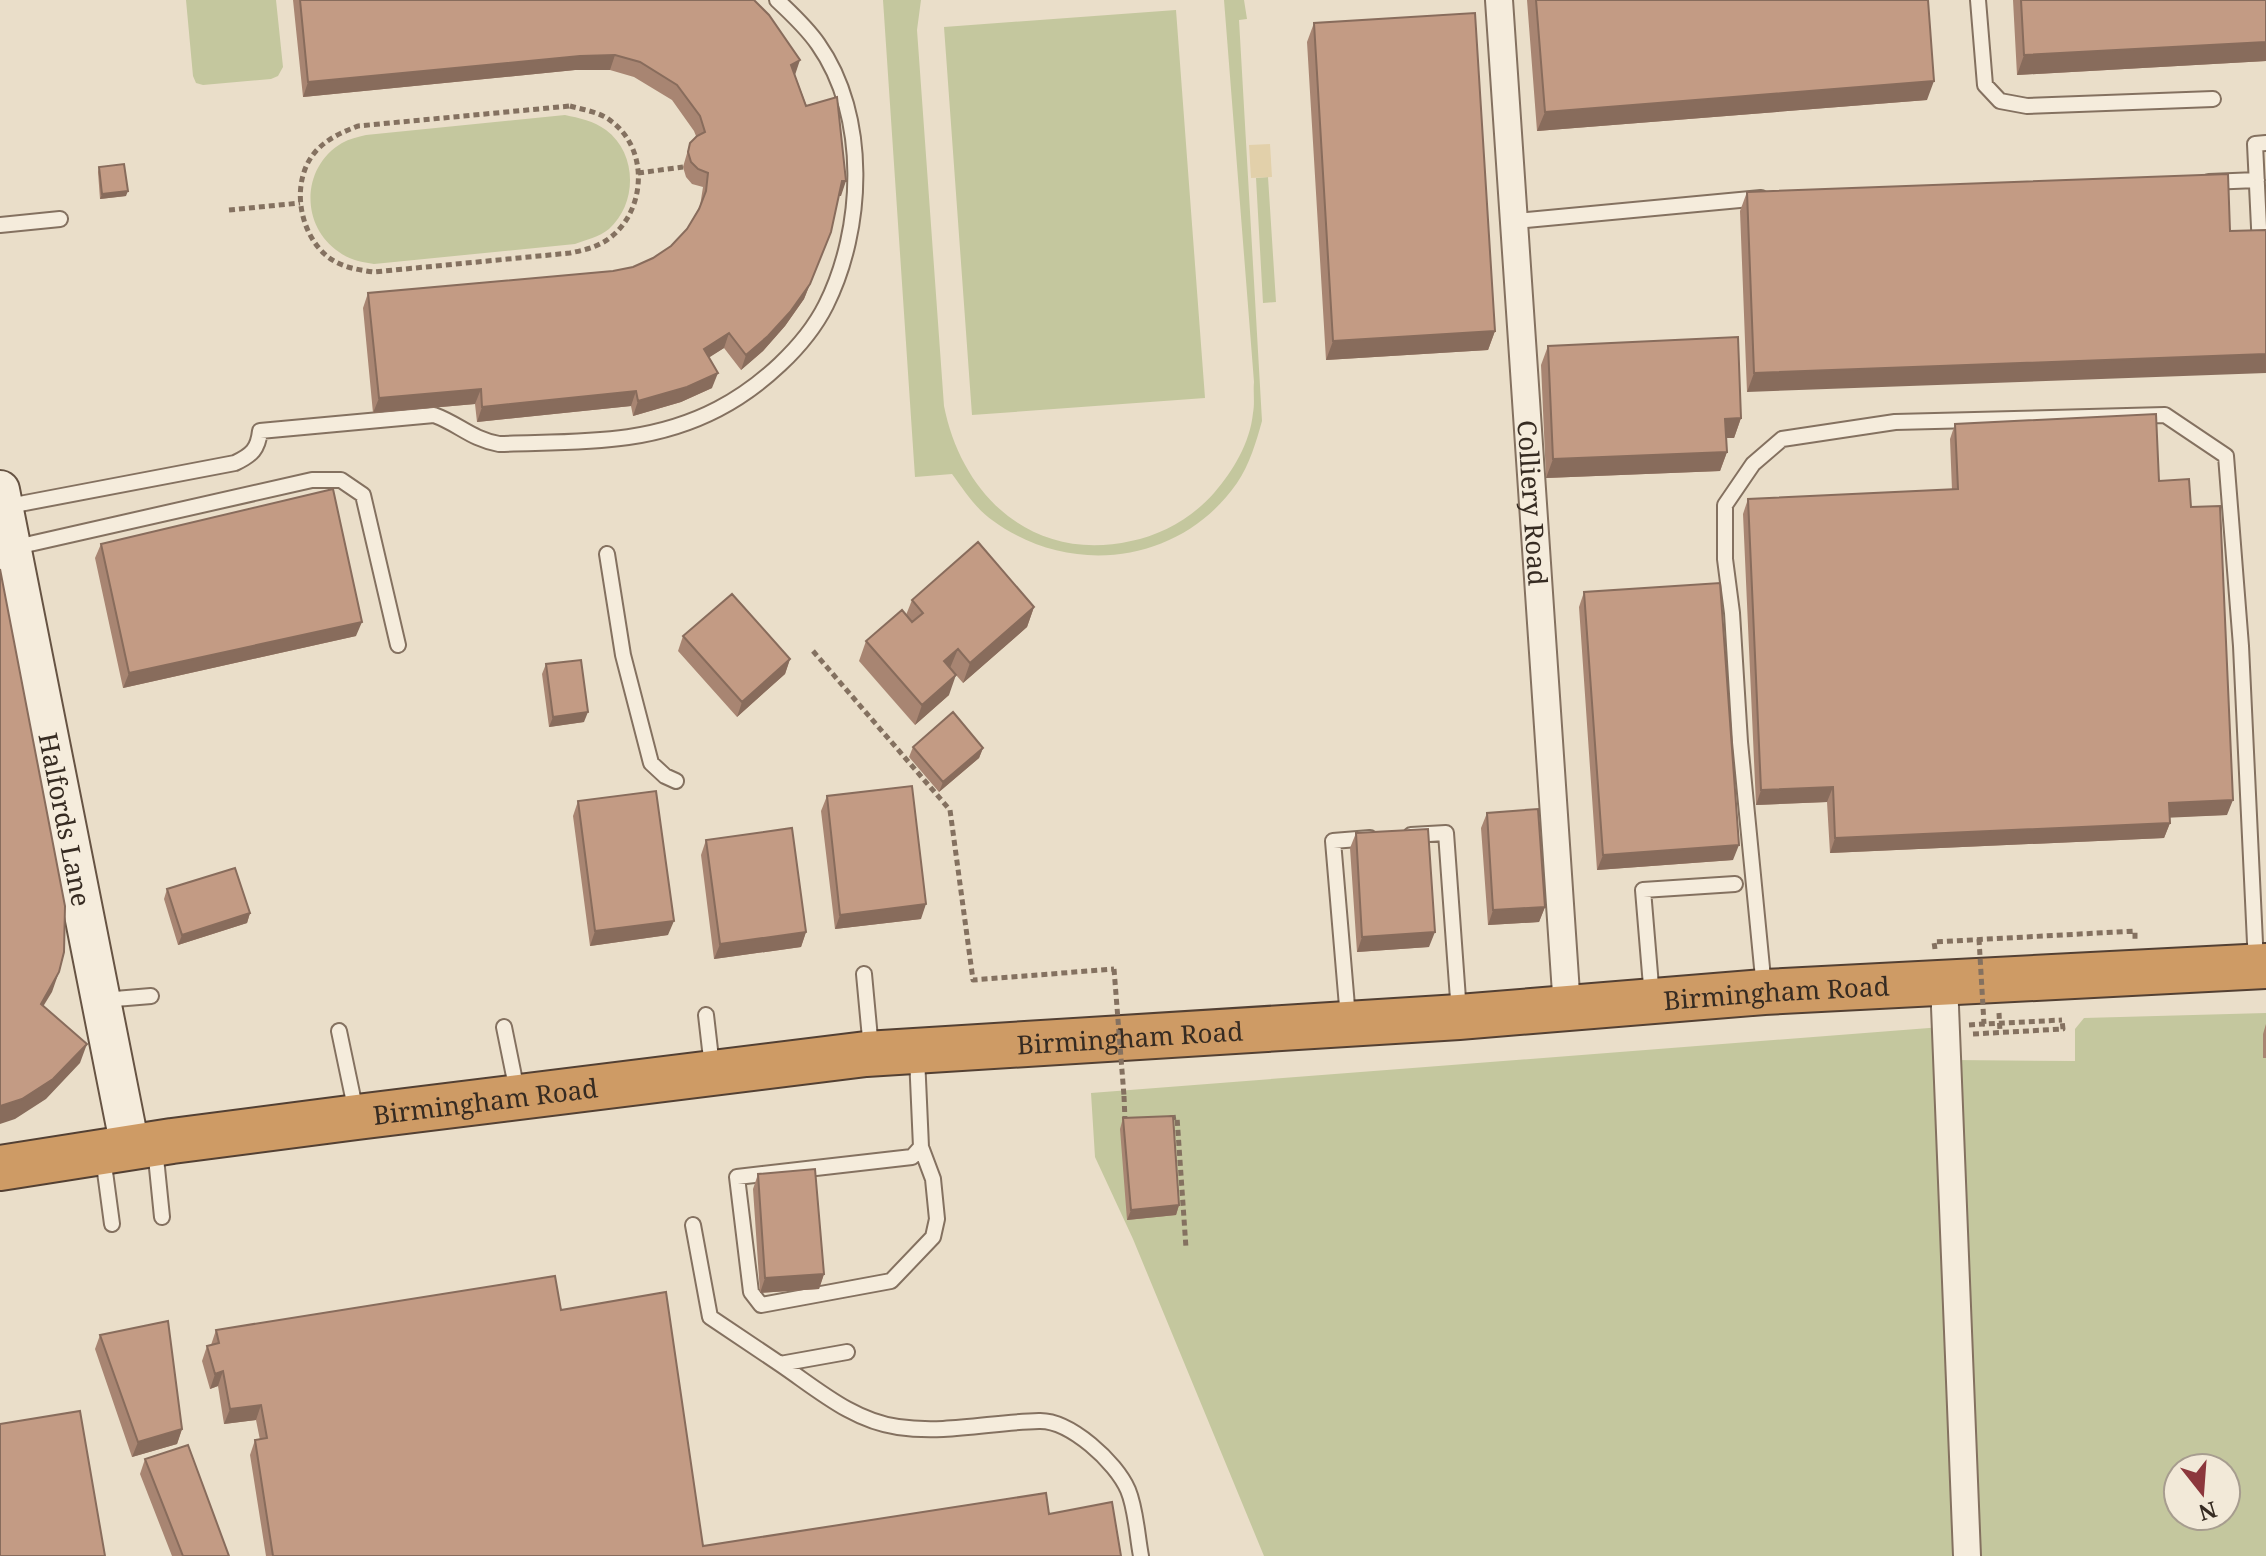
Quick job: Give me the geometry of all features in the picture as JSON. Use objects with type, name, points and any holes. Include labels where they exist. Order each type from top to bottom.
[{"type":"highway","name":"Birmingham Road","points":[[0,1168],[518,1096],[872,1055],[1652,1003],[1764,992],[1945,962],[2261,967]]},
{"type":"street","name":"Colliery Road","points":[[1499,0],[1567,1008]]},
{"type":"street","name":"Halfords Lane","points":[[2,498],[129,1148]]},
{"type":"street","points":[[1945,962],[1967,1556]]},
{"type":"lane","points":[[2,498],[235,463],[250,456],[258,446],[260,431],[434,415],[451,421],[481,441],[499,444],[622,440],[678,427],[720,408],[766,376],[798,345],[825,307],[843,262],[853,214],[857,170],[851,124],[837,80],[819,44],[777,0]]},
{"type":"lane","points":[[1978,0],[1985,85],[2000,101],[2027,106],[2213,99]]},
{"type":"lane","points":[[2260,250],[2255,144],[2266,143]]},
{"type":"lane","points":[[2194,183],[2257,180]]},
{"type":"lane","points":[[1516,221],[1772,197]]},
{"type":"lane","points":[[0,225],[60,219]]},
{"type":"lane","points":[[1764,992],[1738,728],[1732,613],[1725,559],[1725,505],[1753,464],[1782,439],[1895,422],[2165,415],[2226,456],[2261,967]]},
{"type":"lane","points":[[12,548],[312,480],[341,480],[363,495],[398,645]]},
{"type":"lane","points":[[607,554],[623,655],[651,763],[676,781]]},
{"type":"lane","points":[[1348,1024],[1333,841],[1446,833],[1459,1017]]},
{"type":"lane","points":[[1652,1003],[1643,890],[1735,884]]},
{"type":"lane","points":[[864,974],[872,1055]]},
{"type":"lane","points":[[102,1000],[151,996]]},
{"type":"lane","points":[[706,1015],[713,1071]]},
{"type":"lane","points":[[504,1027],[518,1096]]},
{"type":"lane","points":[[339,1031],[357,1117]]},
{"type":"lane","points":[[917,1053],[921,1147],[933,1179],[937,1219],[933,1237],[891,1281],[761,1305],[751,1292],[737,1177],[912,1157],[921,1147]]},
{"type":"lane","points":[[129,1148],[162,1217]]},
{"type":"lane","points":[[112,1224],[129,1148]]},
{"type":"lane","points":[[693,1225],[710,1317],[847,1410],[894,1427],[935,1431],[1043,1420],[1066,1427],[1104,1457],[1118,1473],[1129,1492],[1141,1556]]},
{"type":"lane","points":[[780,1364],[847,1352]]},
{"type":"path","points":[[570,106],[611,121],[625,135],[638,173],[636,200],[626,222],[610,239],[589,249],[374,272],[352,269],[329,257],[309,232],[300,203],[303,174],[315,152],[333,137],[358,126],[570,106]]},
{"type":"path","points":[[638,173],[683,167]]},
{"type":"path","points":[[229,210],[300,203]]},
{"type":"path","points":[[813,651],[950,810],[973,980],[1114,969],[1125,1120],[1138,1120]]},
{"type":"path","points":[[1945,962],[1979,939],[2121,932]]},
{"type":"path","points":[[1979,939],[1984,1024],[2062,1020],[2063,1029],[1987,1033]]},
{"type":"path","points":[[1999,1009],[2003,1032]]},
{"type":"path","points":[[1164,1118],[1177,1117],[1186,1248]]},
{"type":"green space","points":[[186,0],[276,0],[283,67],[278,76],[203,85],[196,83]]},
{"type":"green space","points":[[883,0],[921,0],[917,30],[944,406],[953,439],[967,469],[986,495],[1008,516],[1034,532],[1063,542],[1096,545],[1143,538],[1187,517],[1206,502],[1234,466],[1251,424],[1254,382],[1224,0],[1244,0],[1247,19],[1239,20],[1262,421],[1249,461],[1237,483],[1214,510],[1186,531],[1155,546],[1123,554],[1089,555],[1055,550],[1023,538],[992,520],[952,474],[915,477]]},
{"type":"green space","points":[[1176,10],[1205,398],[972,415],[944,27]]},
{"type":"green space","points":[[565,115],[606,130],[624,152],[628,165],[629,192],[625,206],[609,229],[597,236],[575,244],[374,264],[343,255],[326,241],[317,227],[310,197],[313,181],[328,154],[345,142],[366,135]]},
{"type":"green space","points":[[1268,177],[1276,302],[1263,303],[1256,178]]},
{"type":"green space","points":[[2266,1013],[2266,1556],[1264,1556],[1133,1239],[1095,1157],[1091,1093],[1942,1027],[1953,1060],[2075,1061],[2075,1029],[2084,1018]]},
{"type":"sand","points":[[1270,144],[1272,177],[1251,178],[1249,145]]},
{"type":"building","points":[[300,0],[754,0],[769,15],[800,60],[791,65],[806,106],[837,97],[846,181],[842,181],[831,232],[810,284],[790,312],[746,355],[729,333],[704,349],[718,373],[687,387],[638,401],[636,391],[482,407],[481,389],[379,398],[368,293],[613,271],[653,258],[671,246],[687,229],[699,209],[706,191],[708,173],[691,162],[688,152],[690,143],[705,132],[700,116],[677,85],[640,62],[615,55],[308,82]]},
{"type":"building","points":[[1536,0],[1928,0],[1934,81],[1545,112]]},
{"type":"building","points":[[2021,0],[2266,0],[2266,42],[2024,55]]},
{"type":"building","points":[[1475,13],[1495,331],[1333,341],[1314,23]]},
{"type":"building","points":[[124,164],[128,191],[102,194],[99,167]]},
{"type":"building","points":[[2228,174],[2230,231],[2266,230],[2266,354],[1754,373],[1747,192]]},
{"type":"building","points":[[1738,337],[1741,418],[1725,419],[1727,452],[1553,459],[1548,346]]},
{"type":"building","points":[[2156,414],[2159,481],[2189,479],[2191,507],[2220,506],[2233,800],[2169,803],[2170,823],[1835,838],[1833,787],[1761,790],[1748,499],[1958,489],[1955,424]]},
{"type":"building","points":[[333,489],[362,622],[129,673],[101,544]]},
{"type":"building","points":[[978,542],[1034,607],[970,663],[958,649],[944,661],[956,675],[922,705],[866,641],[902,610],[912,622],[923,613],[912,600]]},
{"type":"building","points":[[0,569],[65,906],[64,952],[59,972],[41,1004],[87,1044],[53,1079],[22,1099],[0,1106]]},
{"type":"building","points":[[1720,583],[1739,845],[1603,855],[1584,592]]},
{"type":"building","points":[[732,594],[790,659],[742,702],[683,636]]},
{"type":"building","points":[[581,660],[588,712],[553,717],[546,664]]},
{"type":"building","points":[[953,712],[983,748],[943,782],[913,747]]},
{"type":"building","points":[[912,786],[926,904],[840,915],[827,796]]},
{"type":"building","points":[[656,791],[674,921],[595,931],[578,801]]},
{"type":"building","points":[[1538,809],[1545,907],[1493,910],[1487,813]]},
{"type":"building","points":[[792,828],[806,932],[720,944],[706,840]]},
{"type":"building","points":[[1428,829],[1435,932],[1362,937],[1356,833]]},
{"type":"building","points":[[235,868],[250,913],[182,935],[167,889]]},
{"type":"building","points":[[1173,1116],[1179,1205],[1131,1210],[1123,1118]]},
{"type":"building","points":[[815,1169],[824,1274],[765,1278],[758,1174]]},
{"type":"building","points":[[555,1276],[561,1310],[666,1292],[703,1546],[1046,1493],[1049,1514],[1112,1502],[1121,1556],[273,1556],[255,1440],[267,1438],[261,1405],[230,1409],[223,1371],[215,1374],[207,1346],[219,1343],[216,1330]]},
{"type":"building","points":[[168,1321],[182,1429],[138,1442],[100,1335]]},
{"type":"building","points":[[80,1411],[105,1556],[0,1556],[0,1424]]},
{"type":"building","points":[[188,1445],[229,1556],[183,1556],[145,1459]]}]
